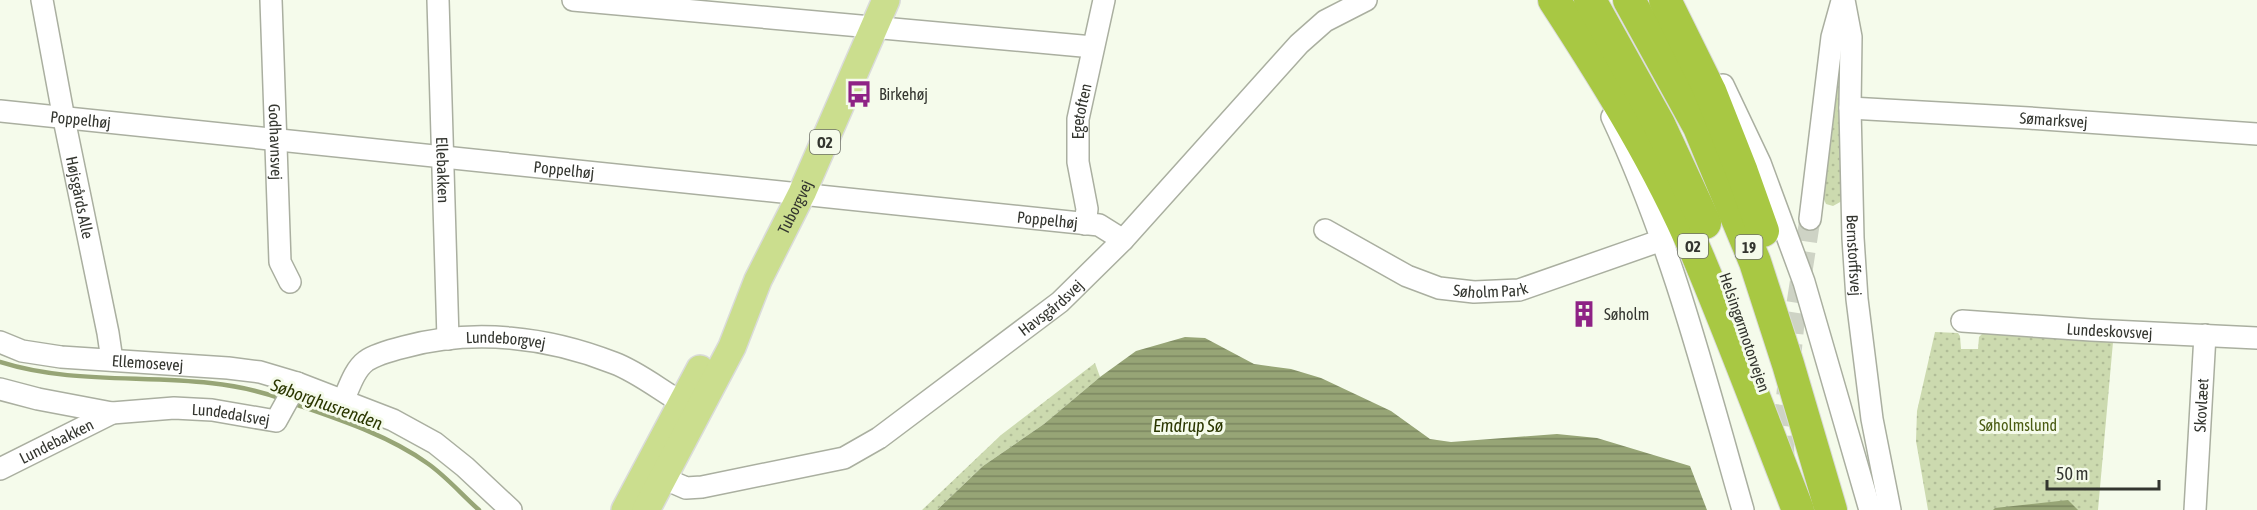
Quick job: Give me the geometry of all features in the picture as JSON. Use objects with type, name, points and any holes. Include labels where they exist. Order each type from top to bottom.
[{"type":"highway","name":"O2","points":[[1552,0],[1608,84],[1669,194],[1699,258],[1799,510]]},
{"type":"highway","name":"Helsingørmotorvejen","points":[[1590,0],[1659,124],[1716,249],[1759,369],[1799,510]]},
{"type":"highway","name":"Helsingørmotorvejen","points":[[1629,0],[1699,127],[1755,262],[1831,510]]},
{"type":"highway","points":[[1665,0],[1710,91],[1742,172],[1786,296],[1804,358],[1836,510]]},
{"type":"main road","name":"Tuborgvej","points":[[646,510],[732,347],[758,280],[802,193],[886,0]]},
{"type":"main road","name":"Tuborgvej","points":[[626,510],[681,402],[716,340],[758,280]]},
{"type":"street","name":"Højsgårds Alle","points":[[42,0],[112,360]]},
{"type":"street","name":"Godhavnsvej","points":[[271,0],[280,262],[290,282]]},
{"type":"street","name":"Ellebakken","points":[[438,0],[448,339]]},
{"type":"street","points":[[573,0],[1093,46]]},
{"type":"street","name":"Egetoften","points":[[1085,224],[1087,209],[1078,162],[1078,119],[1104,0]]},
{"type":"street","name":"Havsgårdsvej","points":[[663,478],[686,488],[702,487],[844,458],[879,438],[1060,302],[1123,240],[1299,44],[1325,21],[1366,0]]},
{"type":"street","points":[[1552,0],[1599,90],[1644,190],[1691,330],[1743,510]]},
{"type":"street","points":[[1677,0],[1698,34],[1760,163],[1777,205],[1819,330],[1870,510]]},
{"type":"street","name":"Bernstorffsvej","points":[[1843,0],[1851,37],[1850,108],[1857,298],[1872,419],[1890,510]]},
{"type":"street","name":"Bernstorffsvej","points":[[1810,219],[1832,37],[1843,0]]},
{"type":"street","name":"Sømarksvej","points":[[1850,108],[2257,134]]},
{"type":"street","name":"Poppelhøj","points":[[0,111],[1085,224],[1105,228],[1123,240]]},
{"type":"street","name":"Søholm Park","points":[[1325,230],[1407,276],[1439,288],[1474,292],[1519,290],[1662,240]]},
{"type":"street","name":"Lundeskovsvej","points":[[1962,321],[2257,338]]},
{"type":"street","name":"Skovlæet","points":[[2195,510],[2205,335]]},
{"type":"street","name":"Lundeborgvej","points":[[344,401],[355,375],[365,362],[389,350],[448,339],[485,336],[521,338],[560,346],[616,364],[681,402]]},
{"type":"street","name":"Ellemosevej","points":[[0,342],[22,351],[61,357],[228,368],[260,372],[297,383]]},
{"type":"street","points":[[297,383],[393,420],[435,443],[465,467],[511,510]]},
{"type":"street","name":"Lundedalsvej","points":[[0,389],[38,399],[112,412],[174,408],[212,410],[276,421],[297,383]]},
{"type":"street","name":"Lundebakken","points":[[0,469],[112,412]]},
{"type":"green space","points":[[1840,37],[1842,201],[1833,206],[1826,204],[1823,197]]},
{"type":"green space","name":"Søholmslund","points":[[1935,332],[1958,333],[1961,349],[1978,349],[1979,337],[1984,332],[2113,342],[2098,510],[1928,510],[1916,441],[1917,411]]},
{"type":"green space","points":[[1095,363],[1100,377],[1044,424],[983,466],[937,510],[922,510],[1001,435]]},
{"type":"water","name":"Emdrup Sø","points":[[1185,337],[1205,338],[1254,364],[1291,369],[1321,378],[1391,411],[1430,439],[1451,442],[1557,434],[1597,438],[1690,466],[1707,510],[937,510],[983,466],[1044,424],[1100,377],[1136,351]]},
{"type":"water","points":[[2068,500],[2078,510],[1993,510],[1995,508]]},
{"type":"waterway","name":"Søborghusrenden","points":[[0,362],[35,371],[70,375],[213,383],[248,389],[282,399]]},
{"type":"waterway","name":"Søborghusrenden","points":[[292,403],[362,428],[412,453],[441,474],[479,510]]},
{"type":"tunnel","points":[[1784,457],[1783,433],[1794,323],[1810,219]]},
{"type":"place","name":"Birkehøj","points":[[859,94]]},
{"type":"place","name":"Søholm","points":[[1584,314]]}]
